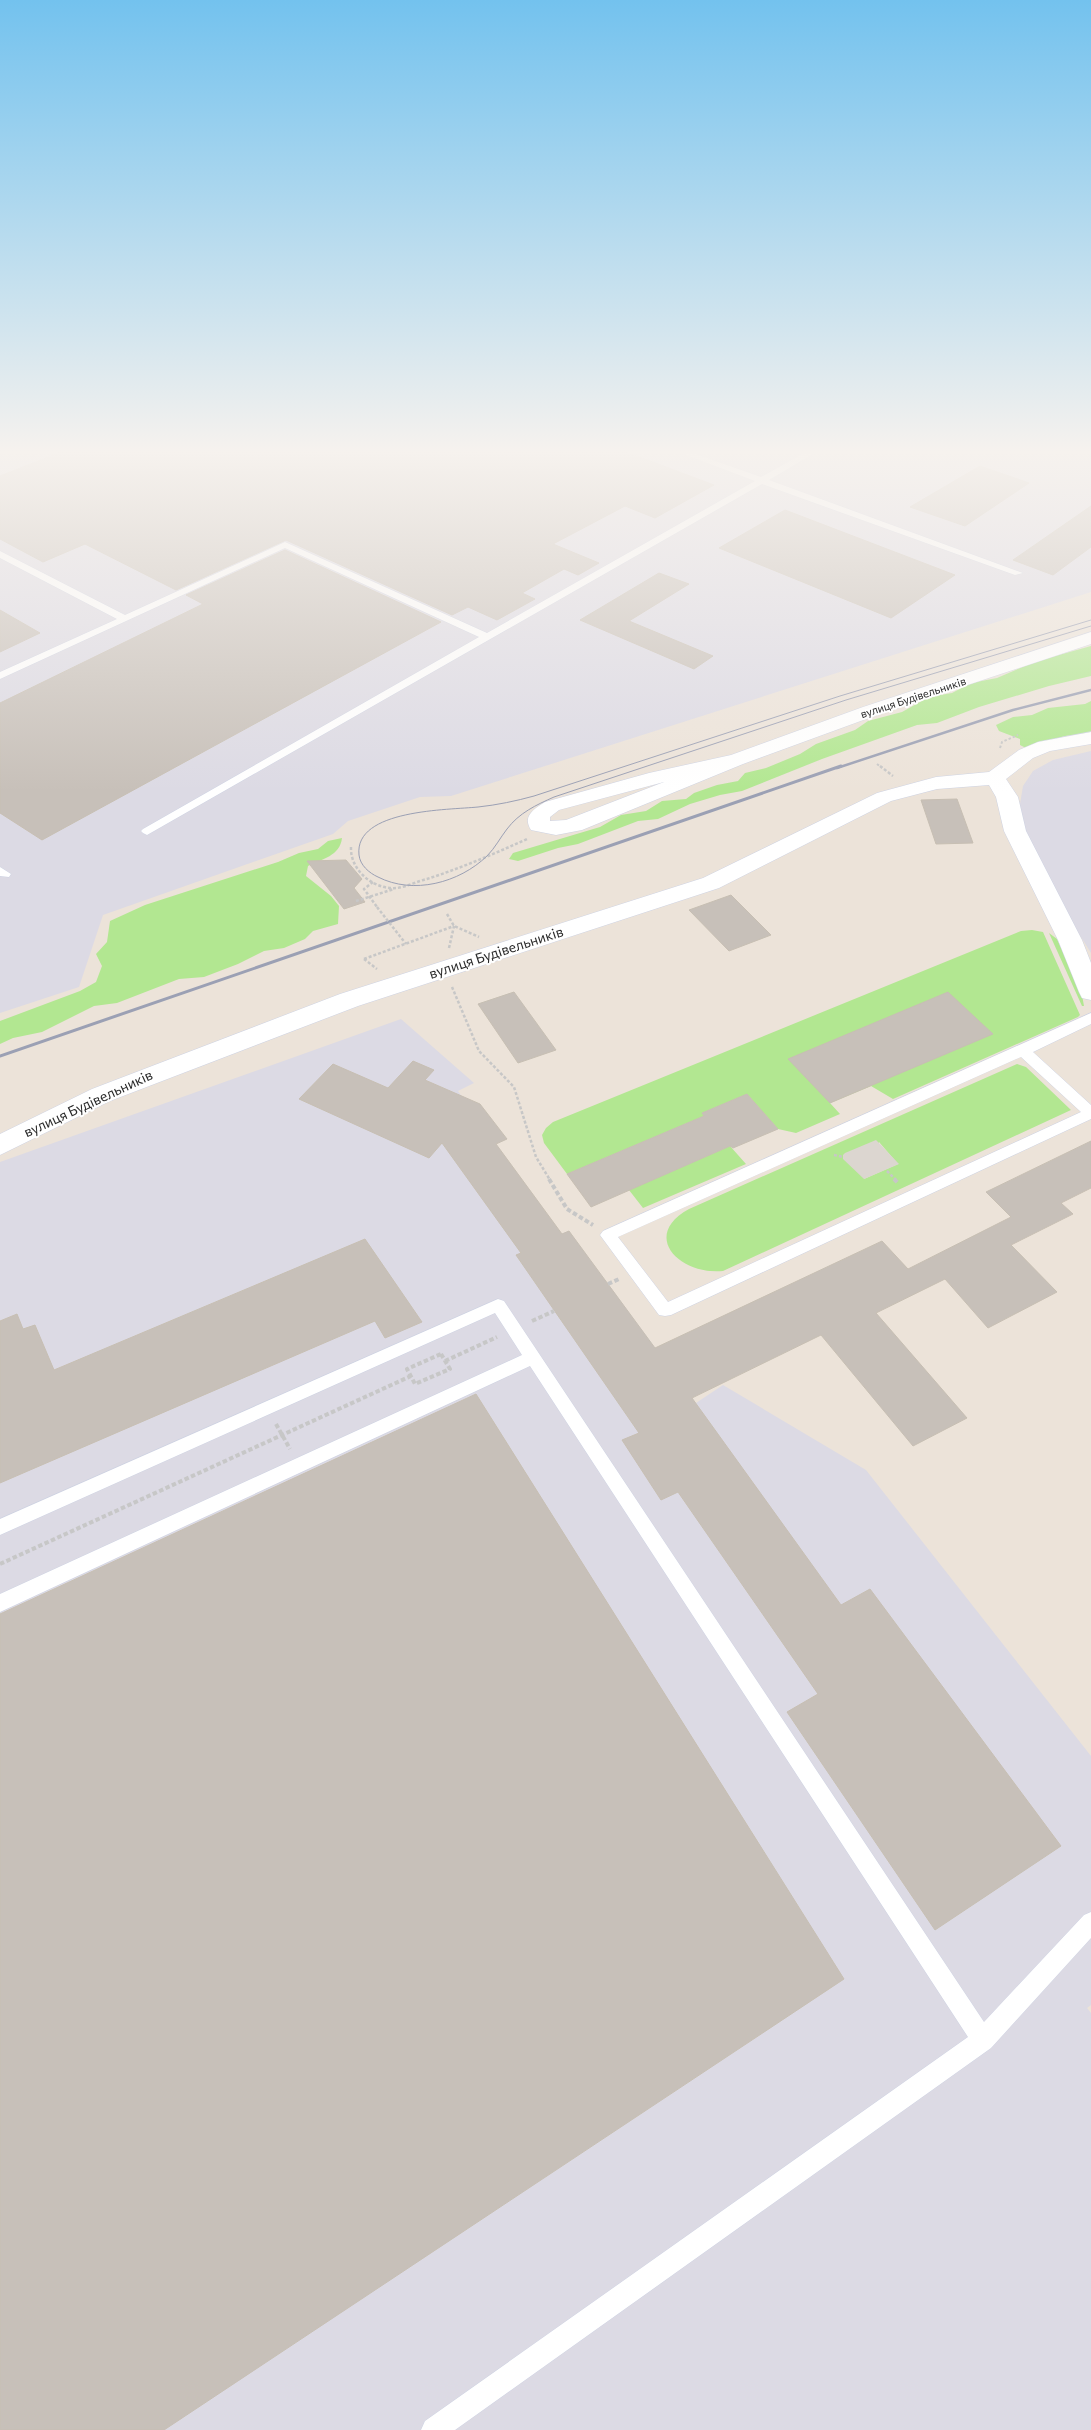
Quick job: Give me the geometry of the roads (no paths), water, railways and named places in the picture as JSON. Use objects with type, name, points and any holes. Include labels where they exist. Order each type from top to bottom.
[{"type":"street","name":"вулиця Будівельників","points":[[548,828],[539,825],[539,815],[552,806],[656,777],[736,760],[870,711],[1091,638]]},
{"type":"street","points":[[1091,738],[1045,746],[1026,754],[995,778],[1007,797],[1016,831],[1040,884],[1070,940],[1091,992]]},
{"type":"street","name":"вулиця Будівельників","points":[[0,1145],[101,1094],[156,1071],[349,1000],[711,882],[884,797],[936,783],[995,778]]},
{"type":"lane","points":[[22,565],[125,619]]},
{"type":"lane","points":[[0,676],[241,565]]},
{"type":"lane","points":[[330,565],[487,637]]},
{"type":"lane","points":[[147,831],[613,565]]},
{"type":"lane","points":[[999,565],[1018,572]]},
{"type":"lane","points":[[1023,1051],[1091,1113],[665,1310],[608,1235],[1023,1051],[1091,1018]]},
{"type":"lane","points":[[0,1527],[498,1305],[984,2040]]},
{"type":"lane","points":[[0,1603],[532,1358]]},
{"type":"lane","points":[[434,2430],[984,2040],[1091,1922]]},
{"type":"tram line","points":[[1091,620],[840,696],[534,796],[485,806],[426,811],[387,820],[371,829],[361,840],[360,859],[371,873],[392,882],[420,885],[449,879],[463,873],[487,856],[504,832],[522,814],[554,797],[846,700],[1091,626]]},
{"type":"railway","points":[[837,768],[1013,710],[1091,690]]},
{"type":"railway","points":[[0,1056],[841,766]]}]
